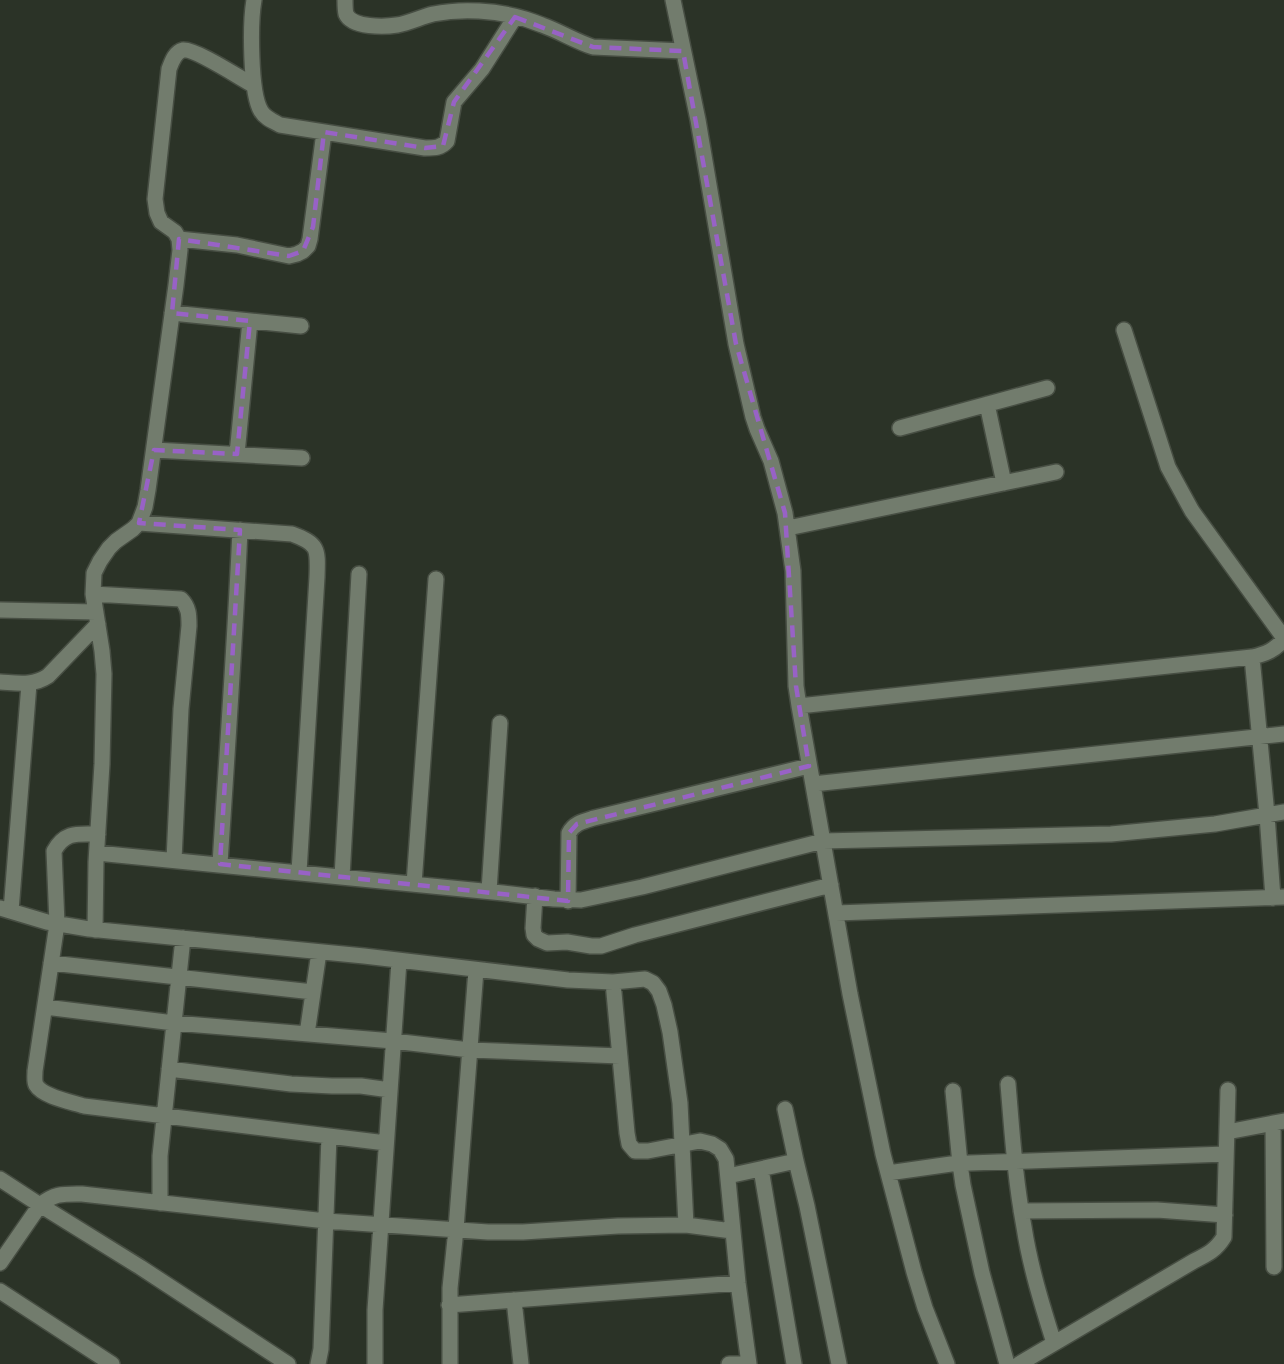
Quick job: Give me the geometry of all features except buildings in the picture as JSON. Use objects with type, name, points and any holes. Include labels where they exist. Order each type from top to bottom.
[{"type":"street","points":[[254,0],[253,85],[261,112],[267,118],[280,125],[425,148],[438,148],[447,141],[454,102],[482,69],[515,17]]},
{"type":"street","points":[[345,0],[346,14],[351,20],[360,24],[380,27],[399,25],[443,12],[479,11],[515,17],[542,25],[593,47],[683,51]]},
{"type":"street","points":[[673,0],[700,130],[736,344],[753,417],[776,478],[788,528],[793,571],[796,686],[850,994],[888,1173],[914,1272],[947,1364]]},
{"type":"street","points":[[95,930],[104,674],[93,594],[94,573],[109,548],[139,523],[145,507],[154,450],[178,268],[179,239],[175,232],[161,222],[156,213],[155,199],[169,69],[178,52],[193,51],[253,85]]},
{"type":"street","points":[[179,239],[237,245],[289,256],[303,251],[308,246],[313,227],[324,132]]},
{"type":"street","points":[[172,313],[300,326]]},
{"type":"street","points":[[237,454],[250,321]]},
{"type":"street","points":[[799,706],[1252,657],[1266,654],[1278,646],[1284,639],[1192,512],[1176,484],[1168,467],[1124,330]]},
{"type":"street","points":[[900,428],[1047,388]]},
{"type":"street","points":[[987,404],[1004,483]]},
{"type":"street","points":[[154,450],[302,458]]},
{"type":"street","points":[[788,528],[1056,472]]},
{"type":"street","points":[[139,523],[292,534],[312,543],[317,552],[299,872]]},
{"type":"street","points":[[220,864],[240,530]]},
{"type":"street","points":[[342,877],[358,574]]},
{"type":"street","points":[[414,884],[436,579]]},
{"type":"street","points":[[93,594],[181,599],[186,604],[189,613],[178,761],[174,860]]},
{"type":"street","points":[[0,610],[97,618]]},
{"type":"street","points":[[0,682],[29,684],[48,676],[97,618]]},
{"type":"street","points":[[836,913],[1278,898],[1267,815],[1252,657]]},
{"type":"street","points":[[29,684],[6,910],[57,924],[95,930],[568,980],[613,982],[645,979],[653,983],[659,991],[664,1005],[673,1054],[680,1103],[686,1225]]},
{"type":"street","points":[[489,891],[500,723]]},
{"type":"street","points":[[813,784],[1284,734]]},
{"type":"street","points":[[568,901],[569,833],[577,824],[809,766]]},
{"type":"street","points":[[97,852],[568,901],[617,894],[823,841],[1111,834],[1215,824],[1284,812]]},
{"type":"street","points":[[98,834],[71,835],[59,842],[54,851],[57,924],[35,1071],[35,1083],[40,1090],[84,1106],[386,1143]]},
{"type":"street","points":[[535,896],[533,928],[534,935],[538,939],[547,943],[567,942],[601,946],[831,885]]},
{"type":"street","points":[[160,1203],[160,1156],[183,938]]},
{"type":"street","points":[[307,1034],[319,952]]},
{"type":"street","points":[[375,1364],[375,1310],[399,961]]},
{"type":"street","points":[[51,963],[313,992]]},
{"type":"street","points":[[450,1364],[449,1305],[476,970]]},
{"type":"street","points":[[613,982],[630,1144],[635,1151],[648,1151],[700,1142],[712,1144],[720,1149],[726,1159],[732,1231],[749,1364],[729,1364]]},
{"type":"street","points":[[45,1007],[174,1023],[393,1041],[470,1050],[620,1056]]},
{"type":"street","points":[[170,1069],[291,1084],[361,1086],[390,1090]]},
{"type":"street","points":[[1008,1084],[1014,1162],[1021,1211],[1038,1293],[1054,1343]]},
{"type":"street","points":[[1018,1364],[1218,1246],[1224,1237],[1228,1090]]},
{"type":"street","points":[[953,1091],[960,1164],[982,1273],[1007,1364]]},
{"type":"street","points":[[785,1109],[839,1364]]},
{"type":"street","points":[[1227,1132],[1278,1122],[1274,1267]]},
{"type":"street","points":[[318,1364],[321,1349],[329,1136]]},
{"type":"street","points":[[888,1173],[960,1164],[1226,1154]]},
{"type":"street","points":[[728,1176],[796,1161]]},
{"type":"street","points":[[761,1169],[794,1364]]},
{"type":"street","points":[[0,1179],[288,1364]]},
{"type":"street","points":[[0,1263],[40,1205],[55,1195],[66,1194],[381,1226],[488,1232],[686,1225],[732,1231]]},
{"type":"street","points":[[1021,1211],[1157,1210],[1225,1215]]},
{"type":"street","points":[[449,1305],[738,1283]]},
{"type":"street","points":[[0,1291],[112,1364]]},
{"type":"street","points":[[514,1300],[521,1364]]},
{"type":"highlighted area","points":[[515,17],[593,47],[683,51],[736,344],[785,513],[796,686],[809,766],[577,824],[569,833],[568,901],[220,864],[240,530],[139,523],[154,450],[237,454],[250,321],[172,313],[179,239],[289,256],[303,251],[313,227],[324,132],[425,148],[443,146],[454,102]]}]
